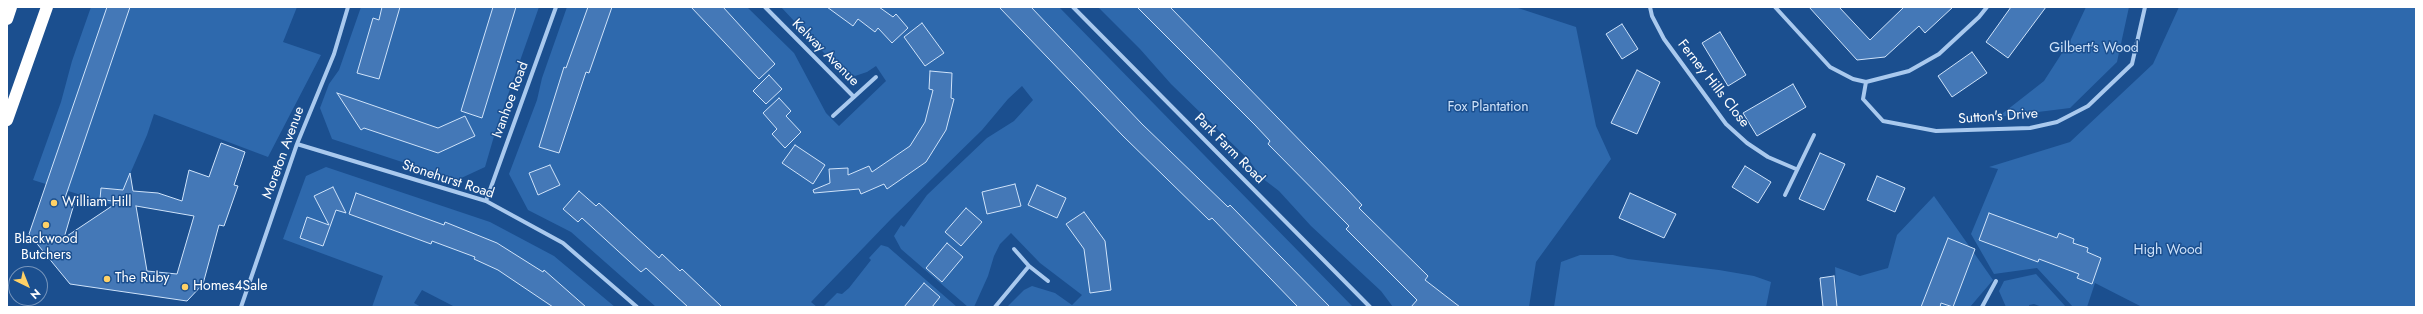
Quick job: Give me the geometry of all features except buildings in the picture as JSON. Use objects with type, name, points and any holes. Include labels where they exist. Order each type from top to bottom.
[{"type":"highway","points":[[7,19],[11,7]]},
{"type":"highway","points":[[7,120],[47,7]]},
{"type":"street","name":"Moreton Avenue","points":[[241,307],[296,144],[334,54],[348,7]]},
{"type":"street","name":"Ivanhoe Road","points":[[486,201],[556,7]]},
{"type":"street","name":"Kelway Avenue","points":[[765,7],[854,97]]},
{"type":"street","name":"Park Farm Road","points":[[1073,7],[1370,307]]},
{"type":"street","name":"Ferney Hills Close","points":[[1650,7],[1652,16],[1664,39],[1726,124],[1746,143],[1763,154],[1796,169]]},
{"type":"street","points":[[1775,7],[1830,67],[1853,79],[1866,82],[1909,71],[1939,54],[1979,17],[1987,7]]},
{"type":"street","name":"Sutton's Drive","points":[[1866,82],[1863,99],[1883,121],[1936,130],[2030,128],[2057,122],[2088,106],[2132,64],[2145,7]]},
{"type":"street","name":"Kelway Avenue","points":[[832,116],[876,77]]},
{"type":"street","points":[[1785,195],[1796,169],[1814,135]]},
{"type":"street","name":"Stonehurst Road","points":[[296,144],[486,201],[563,243],[637,307]]},
{"type":"street","points":[[1014,249],[1029,266],[1048,281]]},
{"type":"street","points":[[995,307],[1029,266]]},
{"type":"street","points":[[1982,307],[1996,281]]},
{"type":"green space","points":[[91,7],[297,7],[283,42],[321,55],[268,157],[154,114],[147,135],[116,206],[33,180],[61,102],[72,61]]},
{"type":"green space","points":[[361,7],[539,7],[497,126],[485,167],[457,180],[332,139],[320,108],[329,84],[339,70]]},
{"type":"green space","points":[[567,7],[747,7],[794,53],[826,113],[839,126],[886,81],[876,66],[867,72],[855,76],[839,69],[781,7],[1059,7],[1353,307],[1007,307],[1024,290],[1032,286],[1055,293],[1072,305],[1082,295],[1040,263],[1011,233],[1000,244],[994,256],[988,276],[974,307],[968,307],[901,249],[894,236],[901,225],[904,227],[927,195],[987,138],[1014,121],[1033,100],[1022,86],[1008,99],[982,130],[892,218],[811,302],[817,307],[656,307],[571,232],[528,210],[509,174],[537,100],[542,78]]},
{"type":"green space","name":"Fox Plantation","points":[[1098,7],[1515,7],[1576,27],[1596,126],[1611,159],[1536,262],[1529,307],[1393,307],[1381,291],[1311,226],[1279,191],[1262,178],[1248,159],[1171,84],[1140,49]]},
{"type":"green space","name":"Gilbert's Wood","points":[[2086,7],[2129,7],[2117,62],[2070,108],[1998,117],[2044,81],[2071,39]]},
{"type":"green space","name":"High Wood","points":[[2179,7],[2416,7],[2416,307],[2142,307],[2095,283],[2087,307],[2073,307],[2037,268],[1994,274],[1971,234],[1998,169],[1989,167],[2070,142],[2153,64]]},
{"type":"green space","points":[[326,167],[490,222],[554,256],[615,307],[455,307],[422,290],[414,303],[421,307],[372,307],[383,276],[283,239],[306,176]]},
{"type":"green space","points":[[1934,196],[1993,280],[1970,307],[1837,307],[1835,267],[1860,276],[1888,268],[1897,235]]},
{"type":"green space","points":[[881,245],[888,247],[957,307],[823,307],[837,293],[842,294],[849,288],[871,260],[869,258]]},
{"type":"green space","points":[[1580,255],[1613,255],[1628,259],[1719,270],[1754,276],[1771,282],[1766,307],[1554,307],[1561,262]]},
{"type":"green space","points":[[2036,274],[2066,307],[2042,307],[2034,304],[2029,305],[2029,307],[2006,307],[1999,291],[2004,281]]},
{"type":"place","name":"William Hill","points":[[54,203]]},
{"type":"place","name":"Blackwood Butchers","points":[[46,225]]},
{"type":"place","name":"The Ruby","points":[[107,279]]},
{"type":"place","name":"Homes4Sale","points":[[185,287]]}]
